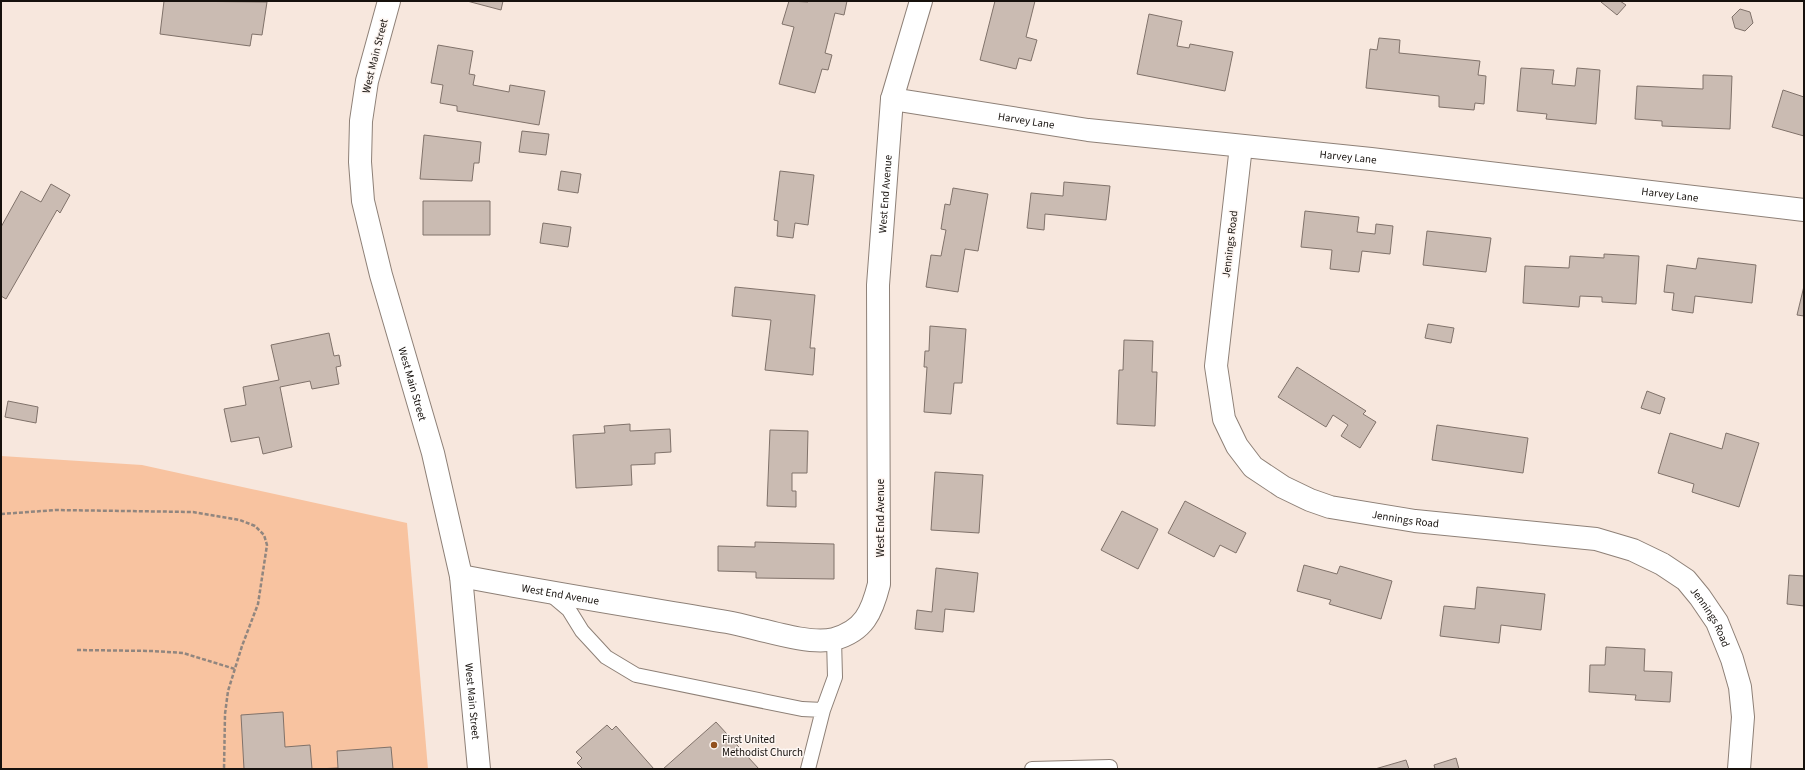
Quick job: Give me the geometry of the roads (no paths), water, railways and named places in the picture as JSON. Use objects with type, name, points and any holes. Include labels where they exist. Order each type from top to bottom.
[{"type":"street","name":"West Main Street","points":[[389,1],[367,81],[361,121],[360,162],[363,201],[379,269],[433,453],[461,576],[479,769]]},
{"type":"street","name":"West End Avenue","points":[[461,576],[550,593],[729,622],[816,641],[834,639],[851,633],[865,620],[874,603],[879,584],[878,285],[892,99],[921,1]]},
{"type":"street","name":"Harvey Lane","points":[[892,99],[1088,130],[1386,161],[1804,210]]},
{"type":"street","name":"Jennings Road","points":[[1241,146],[1216,366],[1224,419],[1237,446],[1253,467],[1283,487],[1310,500],[1330,507],[1416,521],[1596,539],[1633,550],[1662,564],[1686,580],[1700,597],[1717,622],[1732,659],[1740,687],[1743,717],[1739,769]]},
{"type":"lane","points":[[550,593],[569,610],[582,631],[606,657],[636,674],[802,709],[823,710]]},
{"type":"lane","points":[[808,769],[823,710],[835,678],[834,639]]},
{"type":"lane","points":[[1032,769],[1110,767],[1110,769]]},
{"type":"place","name":"First United Methodist Church","points":[[714,745]]}]
